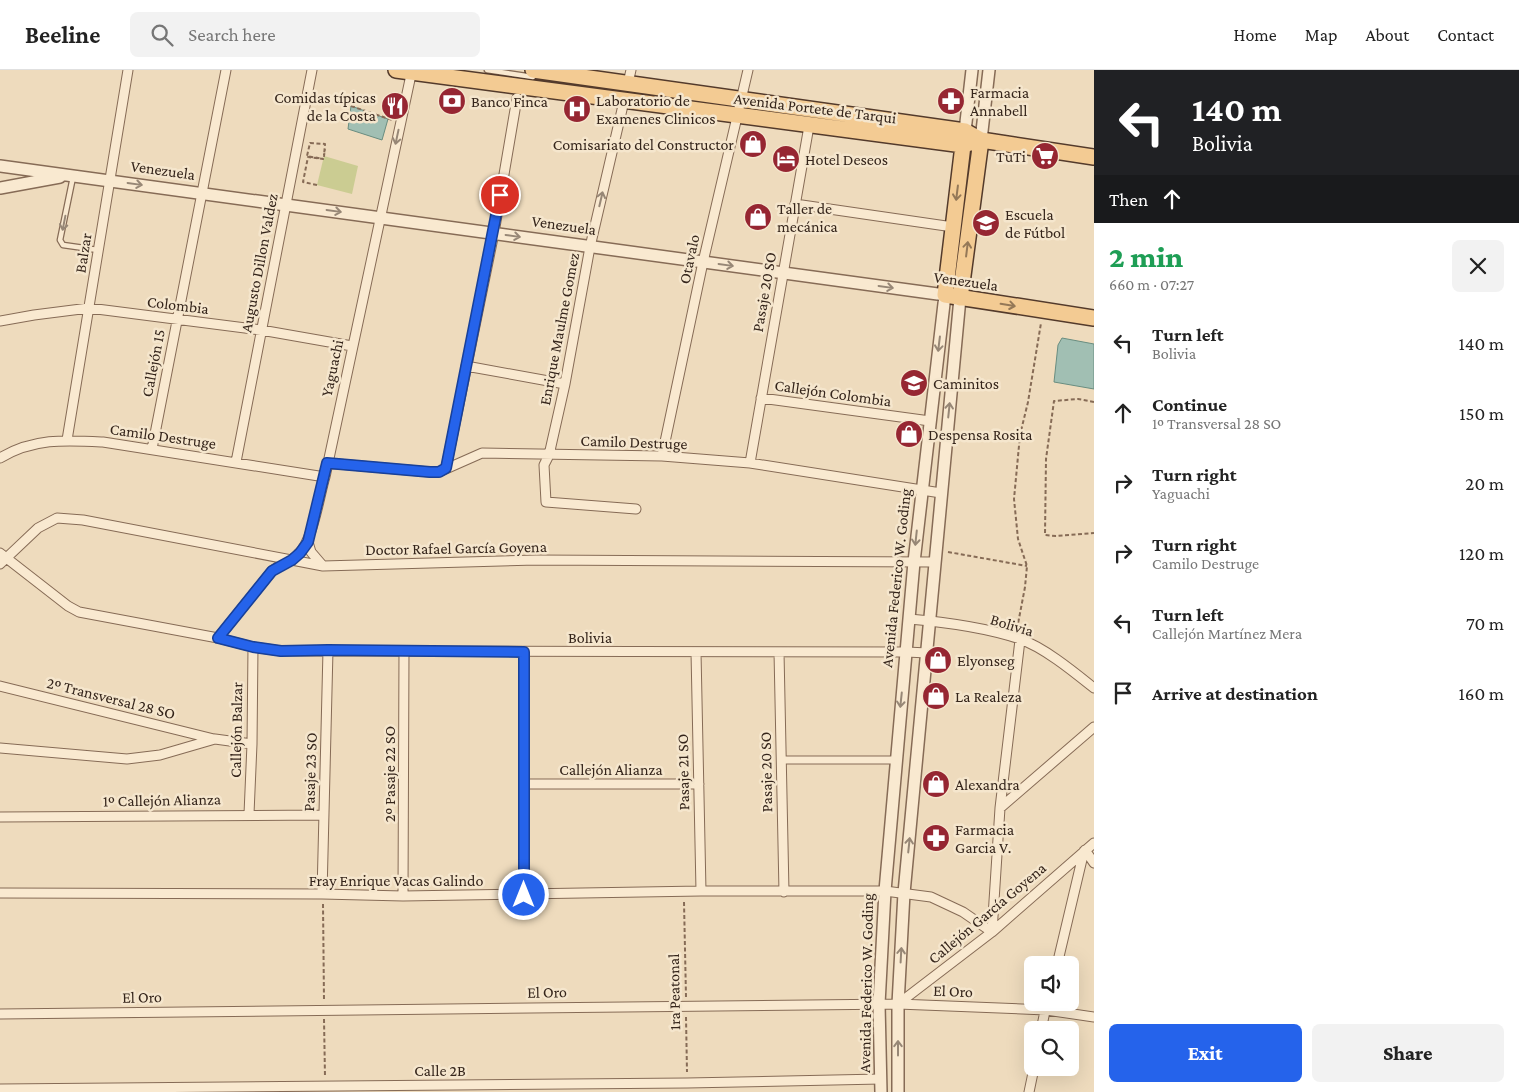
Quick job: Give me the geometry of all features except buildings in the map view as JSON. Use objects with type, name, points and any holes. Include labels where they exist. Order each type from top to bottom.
[{"type":"main road","name":"Avenida Portete de Tarqui","points":[[396,70],[624,101],[739,108],[964,138]]},
{"type":"main road","name":"Avenida Portete de Tarqui","points":[[534,74],[629,77],[739,108],[814,121],[981,140],[1094,157]]},
{"type":"main road","name":"Avenida Federico W. Goding","points":[[945,296],[964,138]]},
{"type":"main road","name":"Avenida Federico W. Goding","points":[[960,298],[981,140]]},
{"type":"main road","name":"Venezuela","points":[[945,296],[1094,318]]},
{"type":"street","name":"Balzar","points":[[68,440],[128,70]]},
{"type":"street","name":"Callejón 15","points":[[152,449],[226,70]]},
{"type":"street","name":"Augusto Dillon Valdez","points":[[236,462],[312,70]]},
{"type":"street","name":"Otavalo","points":[[662,456],[703,262],[748,70]]},
{"type":"street","name":"Avenida Federico W. Goding","points":[[964,138],[972,70]]},
{"type":"street","name":"Avenida Federico W. Goding","points":[[981,140],[989,70]]},
{"type":"street","name":"Yaguachi","points":[[218,638],[272,571],[292,560],[308,542],[324,477],[411,71]]},
{"type":"street","points":[[446,468],[494,233],[517,98]]},
{"type":"street","name":"Enrique Maulme Gomez","points":[[624,101],[590,247],[565,384],[549,455],[544,465],[545,500],[548,503],[636,510]]},
{"type":"street","name":"Pasaje 20 SO","points":[[750,463],[795,204],[814,121]]},
{"type":"street","name":"Venezuela","points":[[0,166],[945,296]]},
{"type":"street","points":[[0,188],[73,175]]},
{"type":"street","points":[[795,204],[953,227]]},
{"type":"street","name":"Avenida Federico W. Goding","points":[[881,1092],[879,1004],[895,760],[914,562],[945,296]]},
{"type":"street","name":"Avenida Federico W. Goding","points":[[898,1092],[898,1004],[904,893],[960,298]]},
{"type":"street","name":"Colombia","points":[[1,319],[89,308],[261,330],[352,346]]},
{"type":"street","points":[[466,366],[565,384]]},
{"type":"street","name":"Callejón Colombia","points":[[761,398],[930,421]]},
{"type":"street","name":"Camilo Destruge","points":[[1,456],[40,442],[68,440],[103,442],[324,477]]},
{"type":"street","name":"Camilo Destruge","points":[[327,463],[439,472],[482,453],[662,456],[750,463],[941,493]]},
{"type":"street","name":"Doctor Rafael García Goyena","points":[[2,559],[38,528],[56,518],[83,520],[323,566],[536,560],[935,562]]},
{"type":"street","points":[[308,542],[311,552],[323,566]]},
{"type":"street","name":"Bolivia","points":[[2,559],[73,610],[79,612],[281,651],[928,653]]},
{"type":"street","name":"Bolivia","points":[[909,619],[930,621],[1018,639],[1070,669],[1094,688]]},
{"type":"street","points":[[992,932],[1000,808],[1018,639]]},
{"type":"street","name":"Callejón Balzar","points":[[249,814],[253,647]]},
{"type":"street","name":"Pasaje 23 SO","points":[[322,894],[328,650]]},
{"type":"street","name":"2º Pasaje 22 SO","points":[[403,896],[404,651]]},
{"type":"street","points":[[524,652],[524,895]]},
{"type":"street","name":"Pasaje 21 SO","points":[[696,652],[701,891]]},
{"type":"street","name":"Pasaje 20 SO","points":[[779,652],[784,892]]},
{"type":"street","name":"2º Transversal 28 SO","points":[[0,686],[214,739],[252,744]]},
{"type":"street","points":[[1000,808],[1094,727]]},
{"type":"street","points":[[0,748],[127,759],[160,755],[214,739]]},
{"type":"street","points":[[780,760],[895,760]]},
{"type":"street","name":"Callejón Alianza","points":[[524,784],[699,784]]},
{"type":"street","name":"1º Callejón Alianza","points":[[0,817],[324,815]]},
{"type":"street","name":"Callejón García Goyena","points":[[898,1004],[992,932],[1094,843]]},
{"type":"street","points":[[1084,850],[1094,863]]},
{"type":"street","points":[[1058,956],[1084,850]]},
{"type":"street","name":"Fray Enrique Vacas Galindo","points":[[0,894],[322,894],[403,896],[701,891],[885,891],[931,897],[963,912],[992,932]]},
{"type":"street","name":"El Oro","points":[[0,1014],[879,1004],[1024,1006]]},
{"type":"street","name":"El Oro","points":[[1066,1011],[1094,1018]]},
{"type":"street","points":[[1029,1092],[1032,1076]]},
{"type":"street","name":"Calle 2B","points":[[0,1089],[687,1083],[881,1079]]},
{"type":"lane","name":"Avenida Portete de Tarqui","points":[[437,70],[739,108]]},
{"type":"lane","name":"Avenida Portete de Tarqui","points":[[487,70],[534,74]]},
{"type":"lane","points":[[73,175],[60,240],[63,245],[98,250]]},
{"type":"path","points":[[352,106],[392,120],[394,113]]},
{"type":"path","points":[[317,186],[303,182],[308,157],[323,159],[307,156],[310,143],[325,144],[324,156],[325,149]]},
{"type":"path","points":[[1018,639],[1027,566],[1018,539],[1014,499],[1020,435],[1033,377],[1043,310]]},
{"type":"path","points":[[1094,402],[1078,399],[1054,401],[1046,459],[1045,535],[1094,533]]},
{"type":"path","points":[[936,550],[1027,566]]},
{"type":"path","name":"1ra Peatonal","points":[[684,892],[687,1083]]},
{"type":"path","points":[[322,894],[325,1086]]},
{"type":"green space","points":[[324,156],[358,166],[352,194],[317,185]]},
{"type":"shaded area","points":[[351,106],[388,119],[382,140],[348,129]]},
{"type":"shaded area","points":[[1062,338],[1094,344],[1094,389],[1054,382],[1058,345]]},
{"type":"place","name":"Banco Finca","points":[[452,101]]},
{"type":"place","name":"Farmacia Annabell","points":[[951,101]]},
{"type":"place","name":"Comidas típicas de la Costa","points":[[395,106]]},
{"type":"place","name":"Laboratorio de Examenes Clinicos","points":[[577,109]]},
{"type":"place","name":"Comisariato del Constructor","points":[[753,144]]},
{"type":"place","name":"TuTi","points":[[1045,156]]},
{"type":"place","name":"Hotel Deseos","points":[[786,159]]},
{"type":"place","name":"Taller de mecánica","points":[[758,217]]},
{"type":"place","name":"Escuela de Fútbol","points":[[986,223]]},
{"type":"place","name":"Caminitos","points":[[914,383]]},
{"type":"place","name":"Despensa Rosita","points":[[909,434]]},
{"type":"place","name":"Elyonseg","points":[[938,660]]},
{"type":"place","name":"La Realeza","points":[[936,696]]},
{"type":"place","name":"Alexandra","points":[[936,784]]},
{"type":"place","name":"Farmacia Garcia V.","points":[[936,838]]},
{"type":"route","points":[[500,195],[446,468],[439,472],[430,472],[327,463],[308,542],[292,560],[279,565],[272,571],[218,638],[253,647],[281,651],[524,652],[524,895]]}]
